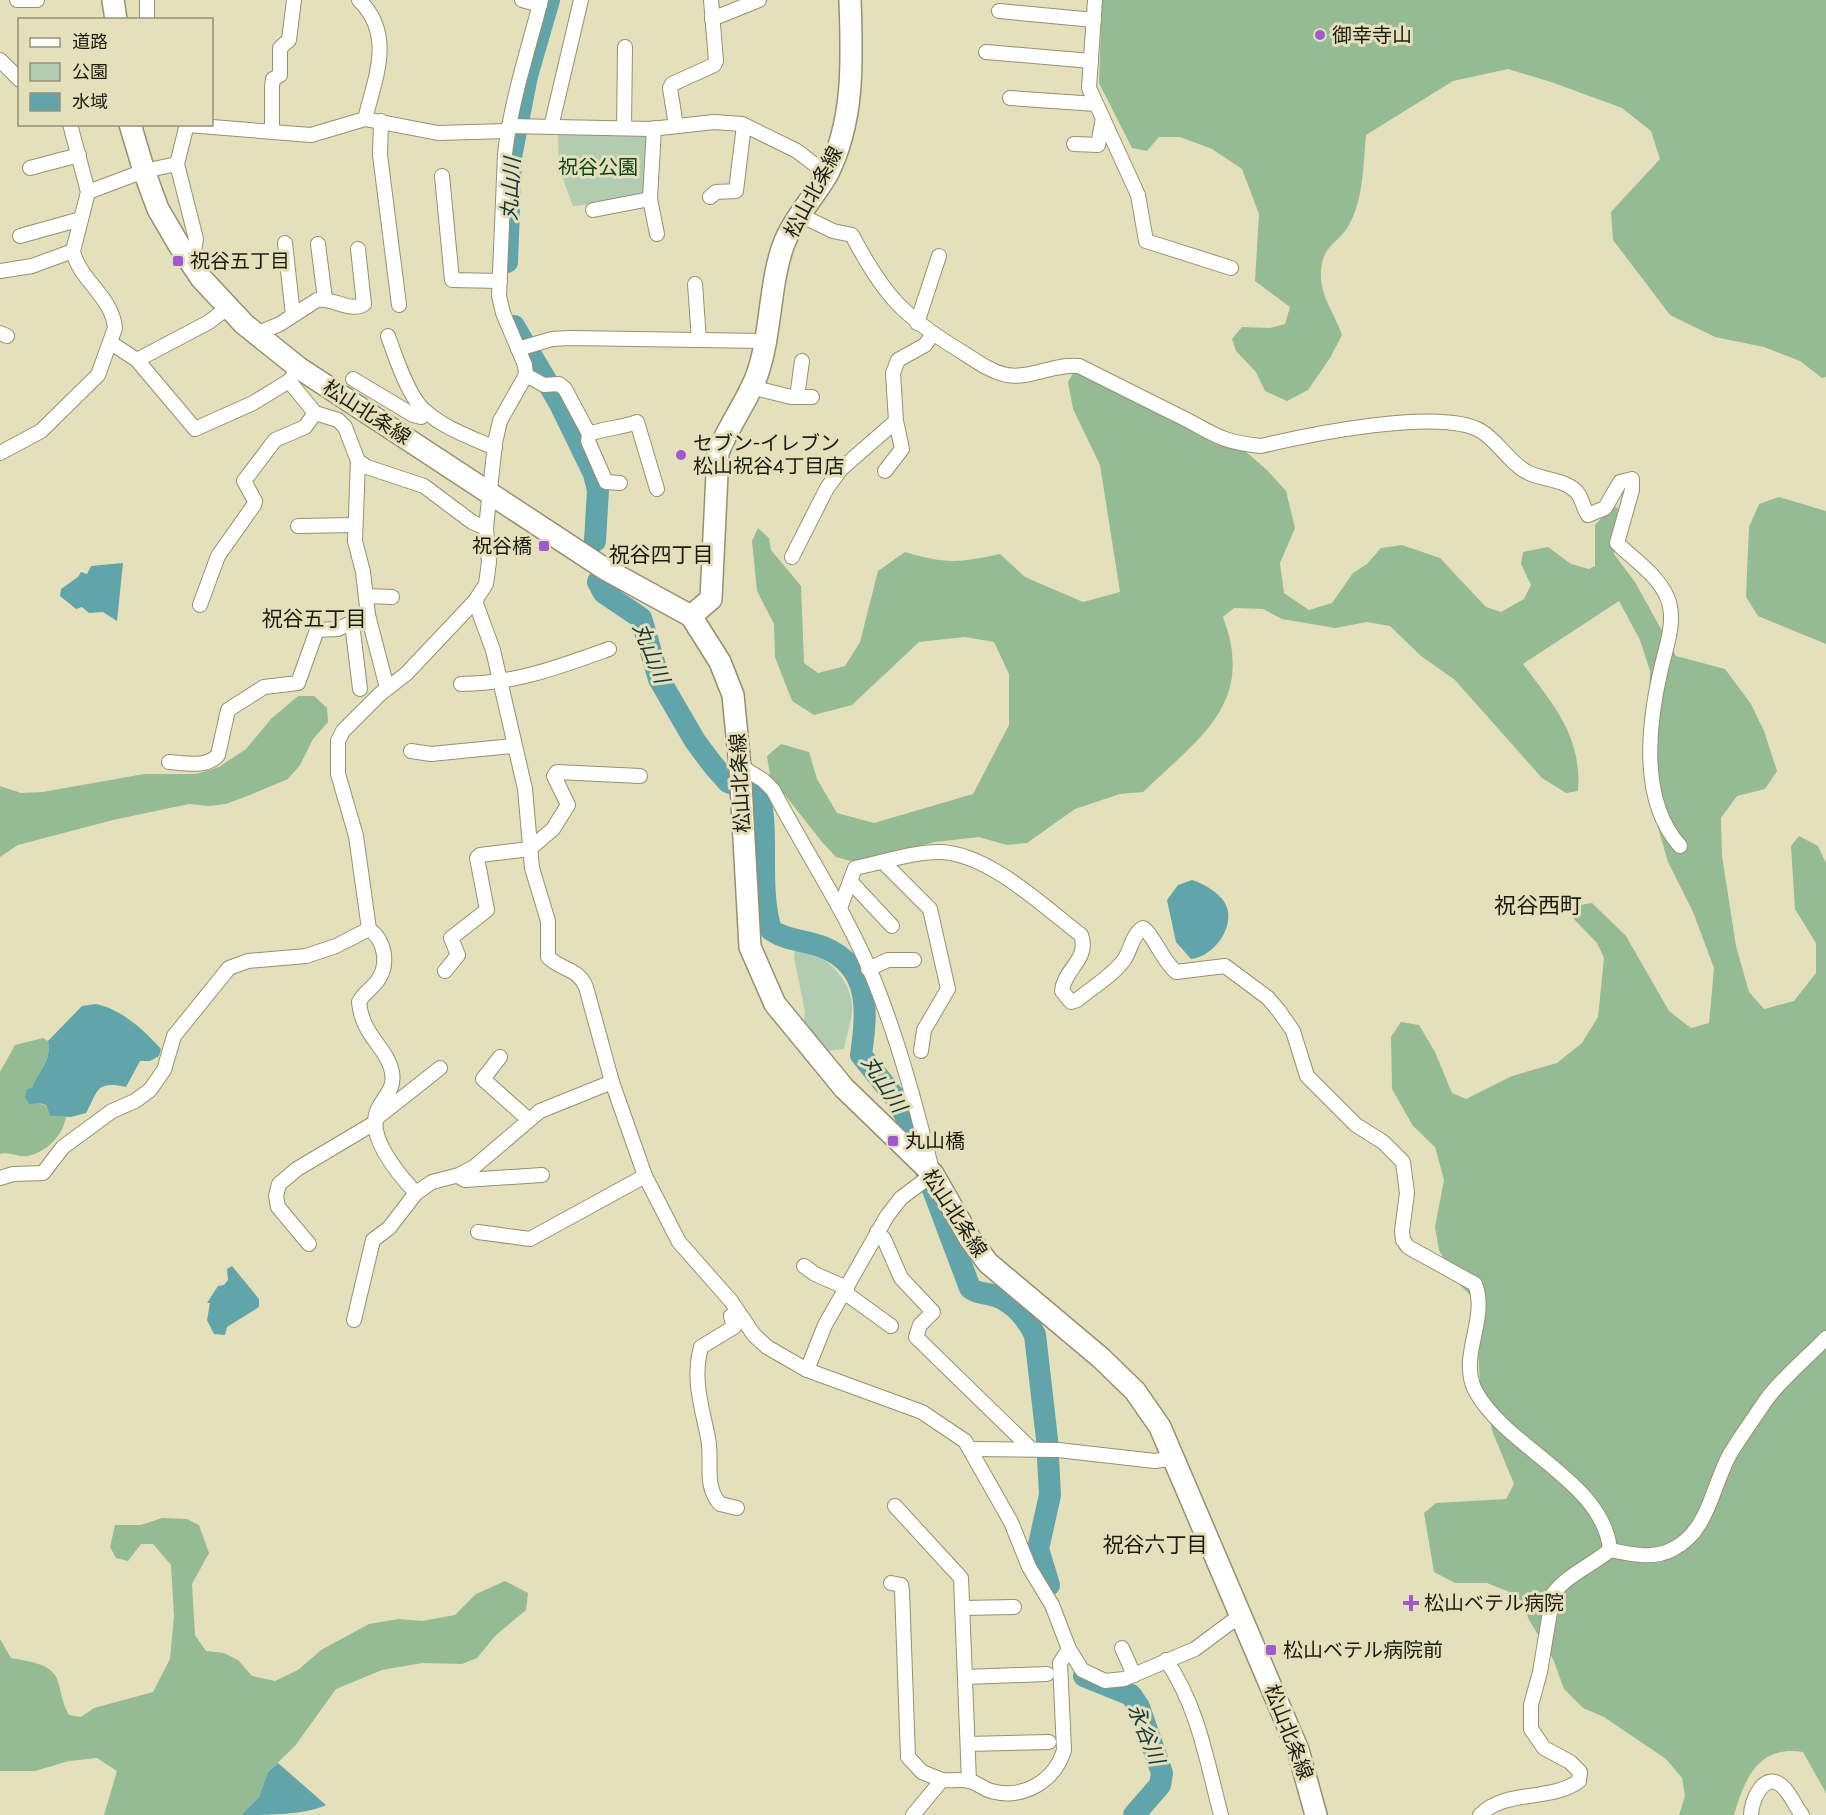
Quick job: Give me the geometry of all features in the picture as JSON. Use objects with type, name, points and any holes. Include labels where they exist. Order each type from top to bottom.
[{"type":"main road","points":[[113,0],[116,18]]},
{"type":"main road","name":"松山北条線","points":[[691,616],[711,599],[718,453],[726,431],[751,387],[766,341],[785,241],[827,174],[844,133],[850,98],[850,0]]},
{"type":"main road","name":"松山北条線","points":[[131,126],[158,209],[188,260],[227,308],[256,334],[294,375],[490,491],[605,569],[691,616],[729,682],[736,710],[750,946],[775,1004],[844,1088],[899,1138],[933,1174],[970,1239],[988,1263],[1101,1358],[1135,1391],[1160,1427],[1176,1458],[1299,1750],[1316,1815]]},
{"type":"street","points":[[16,0],[37,0]]},
{"type":"street","points":[[147,0],[147,18]]},
{"type":"street","points":[[272,130],[273,80],[280,75],[280,48],[289,40],[294,0]]},
{"type":"street","points":[[359,0],[374,18],[381,42],[378,74],[365,119]]},
{"type":"street","points":[[522,0],[541,3],[509,128],[500,281],[502,313],[518,349],[526,375],[544,385],[559,384],[565,389],[589,434],[588,441],[606,483],[620,483]]},
{"type":"street","points":[[550,127],[581,0]]},
{"type":"street","points":[[676,126],[670,88],[672,84],[714,65],[716,61],[711,0]]},
{"type":"street","points":[[712,19],[759,0]]},
{"type":"street","points":[[1095,0],[1089,88],[1138,195],[1146,241],[1231,268]]},
{"type":"street","points":[[999,12],[1094,20]]},
{"type":"street","points":[[624,128],[625,47]]},
{"type":"street","points":[[986,52],[1091,62]]},
{"type":"street","points":[[0,60],[18,78]]},
{"type":"street","points":[[1010,98],[1096,104]]},
{"type":"street","points":[[1074,144],[1098,145],[1102,118]]},
{"type":"street","points":[[204,126],[317,135],[365,119],[438,133],[550,127],[654,128],[714,122],[744,125],[797,151],[827,174]]},
{"type":"street","points":[[381,122],[380,155],[399,305]]},
{"type":"street","points":[[710,197],[716,192],[736,191],[744,125]]},
{"type":"street","points":[[0,453],[41,431],[58,416],[98,375],[111,343],[115,320],[102,295],[75,259],[73,251],[88,192],[71,126]]},
{"type":"street","points":[[187,126],[177,164],[196,239],[194,251],[188,260]]},
{"type":"street","points":[[654,128],[650,199],[657,234]]},
{"type":"street","points":[[30,168],[79,155]]},
{"type":"street","points":[[88,192],[144,171],[177,164]]},
{"type":"street","points":[[442,176],[453,280],[500,281]]},
{"type":"street","points":[[593,210],[650,199]]},
{"type":"street","points":[[800,215],[833,231],[852,235],[883,289],[917,323],[992,370],[1008,375],[1026,375],[1063,365],[1079,366],[1225,441],[1260,446],[1385,423],[1458,424],[1483,432],[1528,473],[1556,480],[1575,490],[1588,515],[1605,508],[1620,483],[1632,479],[1632,490],[1617,543],[1654,578],[1667,596],[1669,604],[1670,632],[1652,719],[1650,764],[1656,800],[1670,834],[1680,846]]},
{"type":"street","points":[[20,236],[81,219]]},
{"type":"street","points":[[285,243],[293,315]]},
{"type":"street","points":[[318,244],[325,299]]},
{"type":"street","points":[[256,334],[325,299],[352,307],[364,304],[358,249]]},
{"type":"street","points":[[0,271],[33,266],[73,251]]},
{"type":"street","points":[[917,323],[939,256]]},
{"type":"street","points":[[695,284],[699,340]]},
{"type":"street","points":[[136,360],[209,322],[227,308]]},
{"type":"street","points":[[885,471],[902,449],[896,422],[893,368],[907,354],[930,341],[933,334]]},
{"type":"street","points":[[388,336],[406,380],[426,412],[456,430],[495,448]]},
{"type":"street","points":[[518,349],[552,339],[640,337],[766,341]]},
{"type":"street","points":[[111,343],[136,360],[195,429],[253,403],[294,375],[315,413],[338,420],[345,427],[358,461],[355,541],[368,615],[387,688]]},
{"type":"street","points":[[797,397],[802,361]]},
{"type":"street","points":[[416,1193],[402,1180],[388,1159],[376,1120],[378,1109],[393,1084],[390,1063],[370,1036],[360,1010],[363,994],[377,981],[384,961],[380,939],[369,929],[361,863],[338,774],[337,751],[343,731],[387,688],[406,674],[475,601],[489,574],[486,528],[495,448],[500,422],[526,375]]},
{"type":"street","points":[[353,379],[413,415],[421,417],[426,412]]},
{"type":"street","points":[[751,387],[797,397],[812,397]]},
{"type":"street","points":[[200,605],[218,556],[255,505],[244,481],[275,440],[305,427],[315,413]]},
{"type":"street","points":[[589,434],[603,429],[618,429],[637,422],[657,489]]},
{"type":"street","points":[[792,557],[827,488],[841,469],[896,422]]},
{"type":"street","points":[[358,461],[367,467],[424,486],[472,522],[486,528]]},
{"type":"street","points":[[298,526],[355,525]]},
{"type":"street","points":[[366,596],[392,597]]},
{"type":"street","points":[[475,601],[501,682],[513,746],[528,804],[529,848],[532,868],[546,907],[548,957],[582,977],[612,1082],[645,1176],[680,1242],[738,1312],[754,1335],[767,1347],[807,1370],[922,1412],[955,1433],[971,1449],[995,1497],[1011,1522],[1029,1567],[1052,1605],[1069,1649],[1082,1670],[1105,1681],[1115,1681],[1134,1675],[1211,1640],[1242,1614]]},
{"type":"street","points":[[169,762],[208,763],[214,760],[218,755],[228,710],[264,687],[298,683],[317,630],[338,629],[368,615]]},
{"type":"street","points":[[352,623],[360,689]]},
{"type":"street","points":[[461,684],[501,682],[550,671],[609,649]]},
{"type":"street","points":[[411,751],[431,753],[513,746]]},
{"type":"street","points":[[740,767],[763,780],[773,790],[840,908],[893,1032],[933,1174],[901,1198],[877,1232],[825,1325],[807,1370]]},
{"type":"street","points":[[445,971],[458,955],[451,938],[487,910],[477,858],[480,855],[529,848],[554,829],[568,805],[555,776],[557,772],[640,776]]},
{"type":"street","points":[[840,908],[855,868],[938,852],[952,853],[975,860],[1039,903],[1081,935],[1083,942],[1080,960],[1063,982],[1062,991],[1071,1002],[1077,1000],[1116,969],[1125,957],[1136,933],[1143,928],[1149,933],[1166,964],[1176,972],[1225,966],[1268,998],[1293,1031],[1307,1076],[1356,1125],[1383,1143],[1403,1162],[1407,1194],[1402,1231],[1403,1240],[1408,1247],[1475,1284],[1480,1296],[1479,1322],[1471,1347],[1471,1376],[1474,1388],[1487,1410],[1504,1429],[1576,1488],[1596,1511],[1609,1537],[1610,1550]]},
{"type":"street","points":[[883,862],[930,909],[946,980],[946,995],[924,1030],[921,1051]]},
{"type":"street","points":[[850,881],[892,926]]},
{"type":"street","points":[[0,1178],[13,1174],[43,1173],[63,1147],[112,1111],[135,1101],[150,1090],[164,1070],[174,1036],[229,968],[248,962],[306,956],[336,946],[369,929]]},
{"type":"street","points":[[868,969],[888,960],[914,960]]},
{"type":"street","points":[[500,1057],[483,1079],[529,1120]]},
{"type":"street","points":[[309,1244],[278,1207],[276,1196],[279,1184],[297,1169],[376,1120],[440,1068]]},
{"type":"street","points":[[354,1320],[373,1240],[389,1228],[416,1193],[432,1182],[458,1176],[492,1154],[529,1120],[553,1105],[612,1082]]},
{"type":"street","points":[[458,1176],[465,1180],[542,1175]]},
{"type":"street","points":[[478,1232],[530,1239],[645,1176]]},
{"type":"street","points":[[877,1232],[884,1239],[902,1278],[933,1312],[920,1324],[916,1337],[1030,1448]]},
{"type":"street","points":[[804,1266],[845,1290],[891,1326]]},
{"type":"street","points":[[737,1508],[720,1504],[709,1487],[708,1438],[698,1390],[701,1347],[734,1327],[731,1316],[738,1312]]},
{"type":"street","points":[[1480,1815],[1489,1806],[1566,1791],[1579,1781],[1580,1772],[1570,1762],[1544,1748],[1534,1737],[1531,1729],[1531,1704],[1540,1672],[1553,1594],[1560,1584],[1592,1565],[1610,1550],[1639,1555],[1659,1554],[1673,1549],[1693,1534],[1709,1506],[1730,1455],[1768,1398],[1826,1338]]},
{"type":"street","points":[[971,1449],[1030,1448],[1155,1461],[1176,1458]]},
{"type":"street","points":[[895,1506],[961,1578],[969,1781]]},
{"type":"street","points":[[891,1583],[901,1585],[903,1590],[908,1757],[922,1772],[942,1780],[969,1781],[990,1791],[1022,1791],[1040,1784],[1056,1769],[1064,1750],[1060,1663],[1069,1649]]},
{"type":"street","points":[[963,1608],[1014,1606]]},
{"type":"street","points":[[1122,1648],[1134,1675]]},
{"type":"street","points":[[1166,1660],[1184,1688],[1200,1734],[1221,1815]]},
{"type":"street","points":[[965,1677],[1047,1674]]},
{"type":"street","points":[[968,1744],[1049,1742]]},
{"type":"street","points":[[913,1815],[942,1780]]},
{"type":"street","points":[[1751,1815],[1756,1793],[1764,1784],[1774,1782],[1782,1785],[1802,1815]]},
{"type":"green space","points":[[1102,0],[1826,0],[1826,377],[1822,378],[1800,361],[1764,347],[1715,337],[1670,315],[1613,240],[1611,212],[1660,159],[1651,131],[1622,108],[1508,69],[1453,81],[1366,135],[1358,204],[1345,232],[1327,251],[1322,265],[1323,291],[1342,335],[1330,358],[1308,390],[1287,401],[1265,391],[1256,372],[1236,351],[1232,339],[1242,327],[1270,328],[1285,324],[1290,307],[1255,281],[1259,214],[1242,169],[1212,149],[1180,137],[1159,137],[1147,151],[1132,148],[1099,83]]},
{"type":"green space","name":"祝谷公園","points":[[558,129],[650,131],[647,198],[573,206],[559,168]]},
{"type":"green space","points":[[1073,373],[1100,374],[1231,439],[1267,470],[1286,491],[1295,528],[1280,563],[1284,593],[1309,610],[1332,603],[1353,573],[1367,564],[1381,548],[1402,545],[1440,558],[1486,607],[1501,612],[1524,599],[1531,585],[1521,564],[1523,552],[1548,547],[1571,564],[1589,569],[1595,566],[1595,525],[1613,506],[1618,508],[1614,554],[1635,582],[1676,656],[1725,669],[1751,704],[1764,731],[1777,771],[1765,789],[1737,796],[1721,818],[1722,856],[1736,946],[1749,992],[1764,1009],[1794,1001],[1816,973],[1816,943],[1795,909],[1791,846],[1799,836],[1818,846],[1826,863],[1826,1793],[1803,1752],[1788,1751],[1764,1759],[1756,1767],[1743,1789],[1734,1815],[1679,1815],[1685,1796],[1682,1778],[1666,1759],[1604,1717],[1583,1708],[1564,1689],[1553,1659],[1529,1620],[1522,1602],[1512,1593],[1487,1583],[1455,1583],[1434,1572],[1424,1513],[1436,1503],[1506,1499],[1514,1484],[1493,1433],[1480,1384],[1478,1351],[1484,1324],[1470,1295],[1457,1282],[1439,1250],[1435,1227],[1444,1180],[1435,1147],[1413,1126],[1392,1089],[1391,1037],[1401,1022],[1419,1025],[1435,1052],[1452,1093],[1466,1099],[1512,1076],[1557,1063],[1582,1043],[1598,1017],[1604,958],[1597,943],[1573,918],[1574,906],[1592,903],[1626,936],[1669,1011],[1691,1028],[1709,1023],[1714,968],[1693,912],[1668,862],[1657,824],[1655,758],[1649,715],[1650,671],[1640,640],[1619,601],[1523,664],[1555,708],[1571,738],[1578,771],[1578,791],[1566,793],[1542,778],[1455,680],[1421,656],[1390,626],[1367,622],[1335,628],[1282,619],[1263,609],[1234,608],[1223,617],[1231,647],[1232,673],[1227,696],[1216,717],[1202,736],[1143,792],[1120,794],[1075,809],[1027,843],[1007,845],[979,837],[935,842],[854,862],[836,857],[770,776],[767,756],[781,744],[809,752],[817,779],[837,813],[874,823],[973,794],[1009,725],[1009,674],[994,642],[965,637],[919,642],[852,705],[814,715],[792,701],[775,657],[774,624],[757,591],[752,541],[758,528],[769,538],[771,550],[801,586],[804,663],[818,673],[845,666],[860,642],[878,571],[905,552],[931,559],[952,561],[1000,554],[1025,577],[1083,602],[1120,592],[1100,465],[1073,409],[1068,382]]},
{"type":"green space","points":[[1779,497],[1826,511],[1826,644],[1758,616],[1746,597],[1749,527],[1759,504]]},
{"type":"green space","points":[[298,696],[314,696],[327,708],[328,722],[313,739],[300,765],[288,779],[226,804],[209,806],[189,804],[113,820],[18,845],[0,857],[0,786],[21,793],[43,792],[144,774],[196,774],[219,767],[246,749],[271,719]]},
{"type":"green space","points":[[797,942],[827,962],[843,979],[848,989],[852,1012],[844,1049],[827,1051],[804,1020],[805,1012],[794,957]]},
{"type":"green space","points":[[43,1038],[48,1041],[48,1055],[32,1088],[39,1103],[46,1106],[50,1116],[66,1117],[64,1124],[58,1136],[42,1151],[25,1156],[0,1154],[0,1072],[15,1045]]},
{"type":"green space","points":[[162,1518],[187,1519],[199,1525],[209,1553],[192,1584],[195,1635],[206,1651],[224,1653],[238,1660],[252,1676],[275,1681],[298,1670],[321,1650],[369,1624],[399,1619],[422,1621],[455,1615],[476,1594],[505,1581],[528,1593],[526,1610],[495,1636],[477,1658],[462,1664],[422,1663],[382,1670],[336,1689],[295,1746],[268,1772],[259,1797],[241,1815],[104,1815],[117,1771],[97,1758],[69,1761],[35,1771],[0,1771],[0,1639],[11,1658],[50,1669],[59,1684],[69,1715],[81,1717],[94,1708],[153,1692],[170,1659],[174,1616],[171,1565],[153,1544],[141,1544],[128,1561],[116,1558],[110,1547],[115,1525],[141,1525]]},
{"type":"water","points":[[123,563],[117,621],[103,612],[89,613],[82,607],[76,609],[60,596],[61,589],[78,577],[81,572],[87,574],[91,566]]},
{"type":"water","points":[[1192,880],[1206,886],[1220,897],[1226,905],[1228,922],[1220,940],[1214,947],[1207,953],[1191,959],[1176,942],[1167,900],[1178,885]]},
{"type":"water","points":[[96,1004],[114,1010],[140,1028],[161,1049],[159,1056],[150,1061],[140,1061],[126,1087],[108,1085],[99,1090],[86,1113],[71,1117],[50,1116],[46,1105],[29,1104],[25,1097],[27,1089],[32,1088],[46,1060],[48,1041],[82,1006]]},
{"type":"water","points":[[232,1266],[259,1299],[259,1307],[227,1327],[225,1335],[214,1334],[207,1320],[210,1303],[207,1303],[218,1286],[224,1285],[228,1280],[227,1269]]},
{"type":"water","points":[[278,1763],[326,1805],[297,1813],[241,1815],[259,1797],[268,1772]]},
{"type":"waterway","name":"丸山川","points":[[507,262],[511,157],[527,76],[549,0]]},
{"type":"waterway","name":"丸山川","points":[[514,326],[560,404],[594,474],[598,490],[595,541]]},
{"type":"waterway","name":"丸山川","points":[[598,582],[604,593],[641,618],[659,679],[695,741],[713,765],[728,782],[760,796],[764,830],[765,898],[771,930],[783,936],[823,947],[839,956],[850,966],[863,992],[865,1007],[861,1055],[897,1100],[905,1115],[970,1288],[977,1292],[994,1295],[1010,1303],[1029,1324],[1035,1335],[1047,1439],[1050,1495],[1038,1549],[1049,1585]]},
{"type":"waterway","name":"永谷川","points":[[1084,1676],[1131,1695],[1139,1707],[1162,1773],[1160,1785],[1134,1815]]},
{"type":"place","name":"御幸寺山","points":[[1320,35]]},
{"type":"place","name":"祝谷五丁目","points":[[178,261]]},
{"type":"place","name":"セブン-イレブン 松山祝谷4丁目店","points":[[681,455]]},
{"type":"place","name":"祝谷橋","points":[[544,546]]},
{"type":"place","name":"丸山橋","points":[[893,1141]]},
{"type":"place","name":"松山ベテル病院","points":[[1411,1603]]},
{"type":"place","name":"松山ベテル病院前","points":[[1271,1650]]},
{"type":"district","name":"祝谷四丁目","points":[[661,555]]},
{"type":"district","name":"祝谷五丁目","points":[[314,619]]},
{"type":"district","name":"祝谷西町","points":[[1538,905]]},
{"type":"district","name":"祝谷六丁目","points":[[1155,1545]]}]
